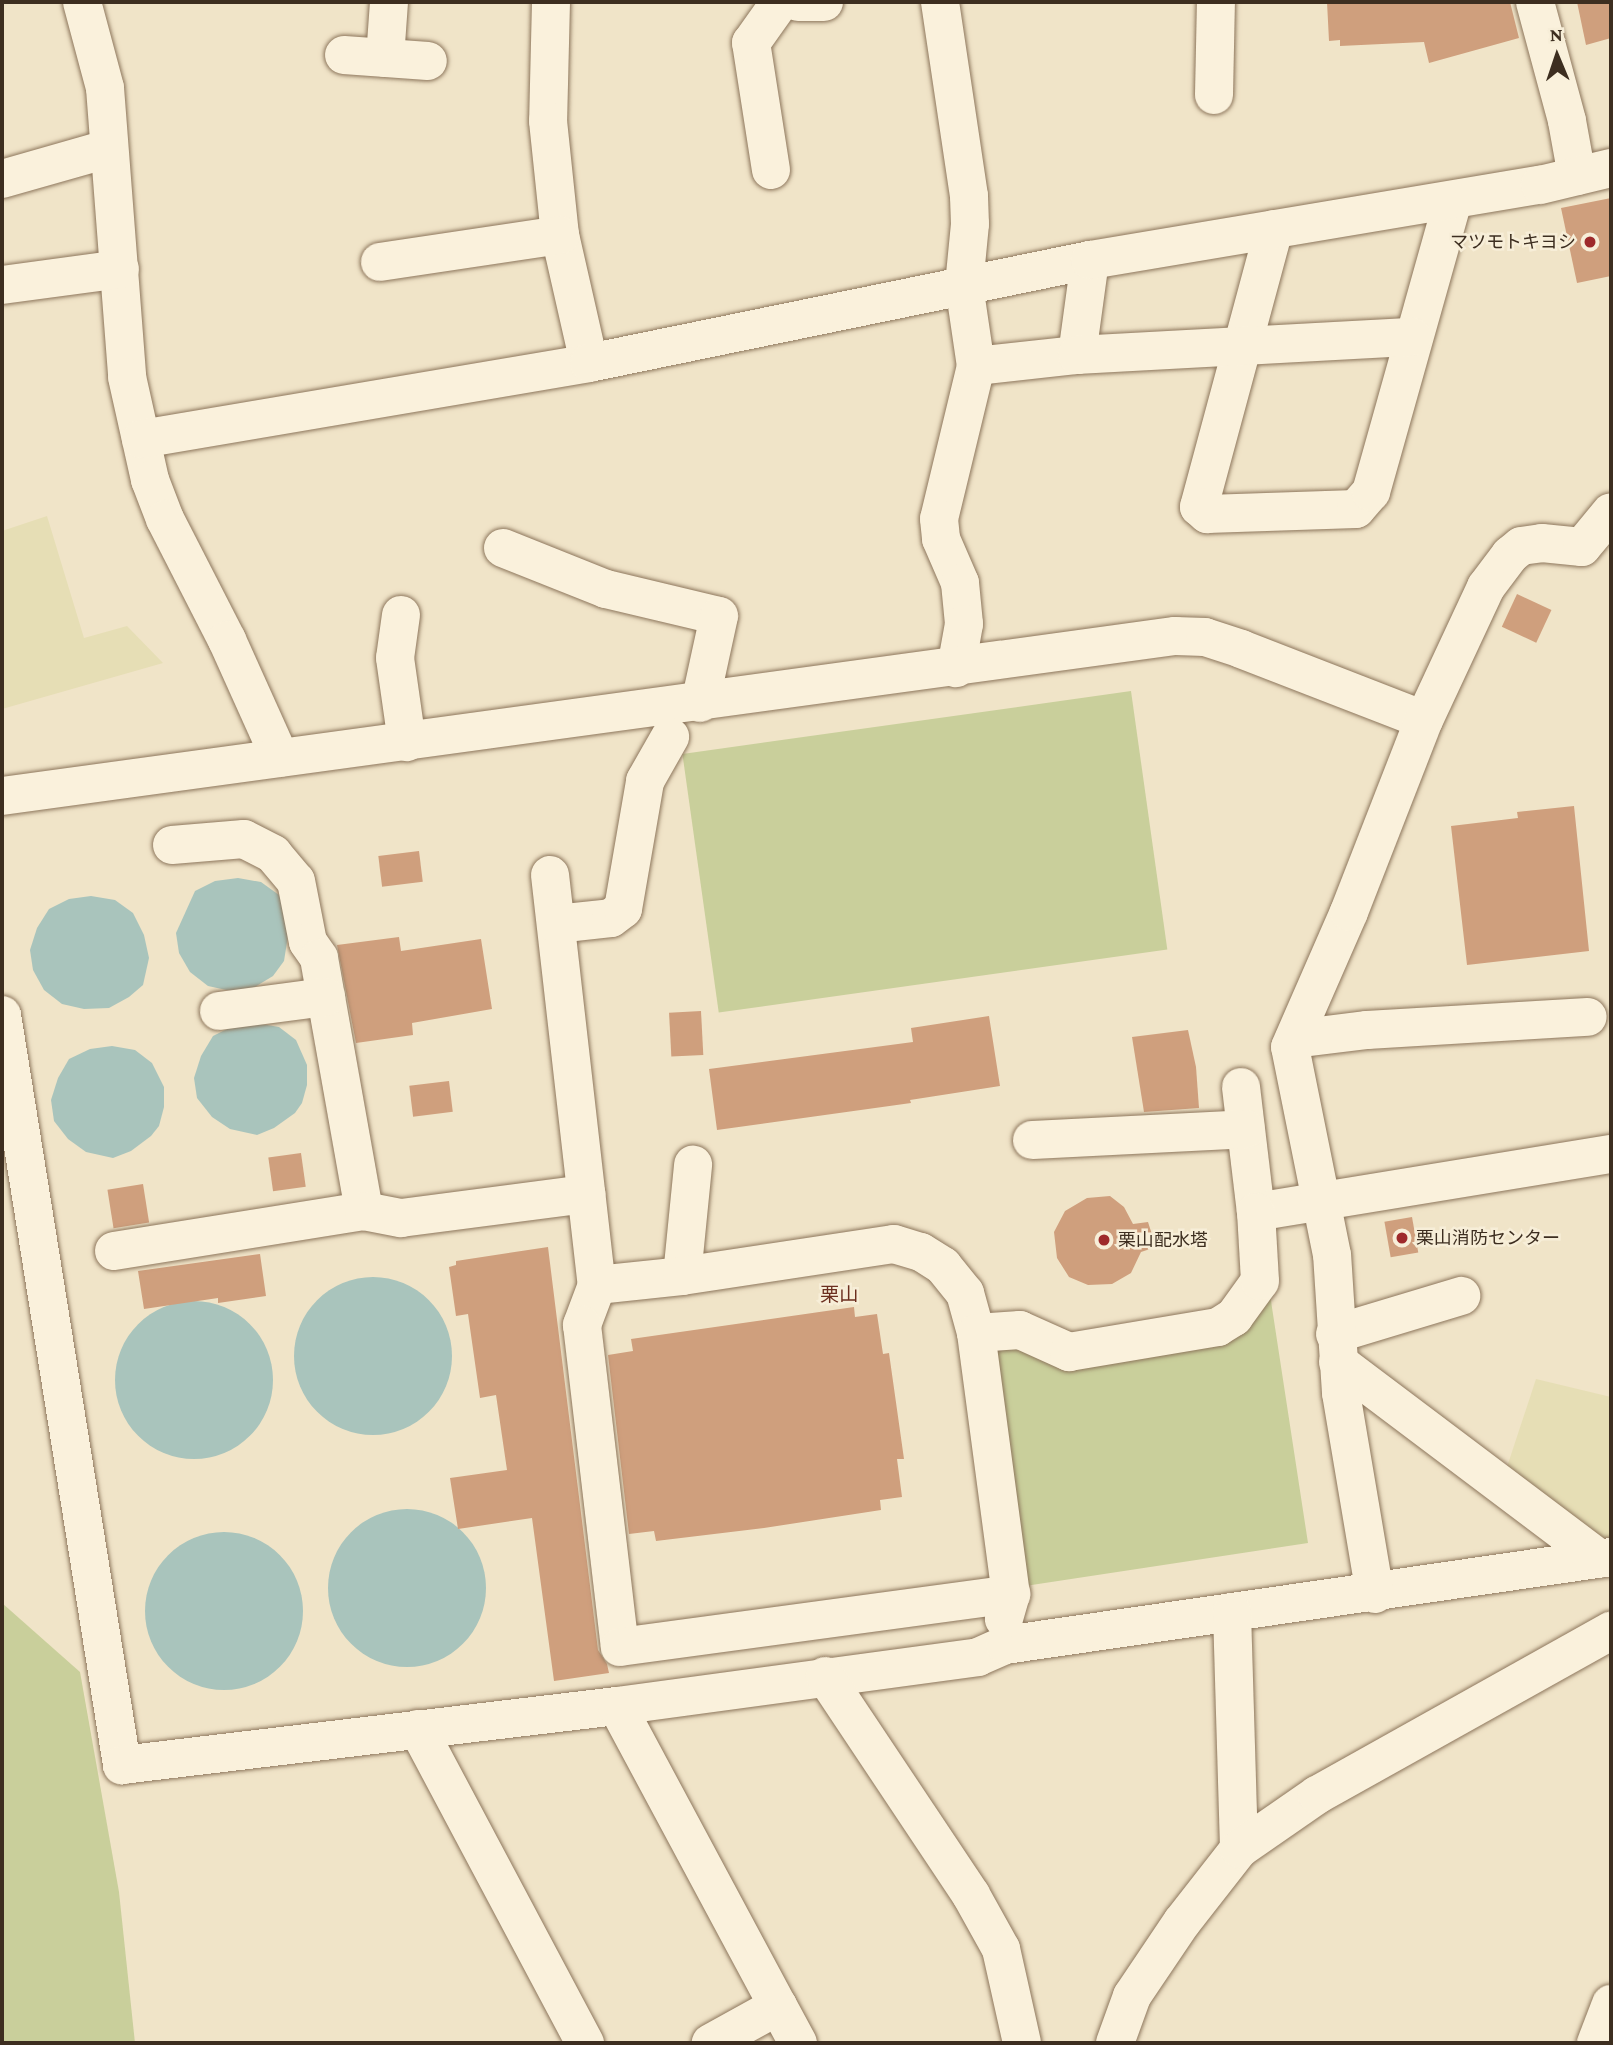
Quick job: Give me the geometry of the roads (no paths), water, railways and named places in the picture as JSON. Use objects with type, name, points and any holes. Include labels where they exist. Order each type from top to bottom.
[{"type":"street","points":[[82,2],[105,88],[107,149],[120,269],[127,377],[150,480],[164,519],[227,640],[280,758]]},
{"type":"street","points":[[385,58],[389,2]]},
{"type":"street","points":[[551,2],[548,121],[560,235],[589,363]]},
{"type":"street","points":[[771,170],[751,43],[780,2]]},
{"type":"street","points":[[798,2],[824,2]]},
{"type":"street","points":[[940,2],[969,196],[970,224],[964,285],[976,366],[939,519],[941,539],[960,583],[964,624],[956,668]]},
{"type":"street","points":[[1214,95],[1216,2]]},
{"type":"street","points":[[141,439],[589,363],[1090,260],[1452,200],[1594,172],[1567,121],[1535,2]]},
{"type":"street","points":[[344,55],[428,61]]},
{"type":"street","points":[[2,179],[107,149]]},
{"type":"street","points":[[1273,229],[1199,507],[1207,514],[1356,509],[1371,492],[1452,200]]},
{"type":"street","points":[[380,262],[560,235]]},
{"type":"street","points":[[1077,355],[1090,260]]},
{"type":"street","points":[[2,285],[120,269]]},
{"type":"street","points":[[976,366],[1077,355],[1413,337]]},
{"type":"street","points":[[1375,1594],[1340,1393],[1332,1255],[1290,1047],[1349,912],[1423,720],[1486,587],[1510,555],[1521,546],[1542,543],[1582,547],[1611,512]]},
{"type":"street","points":[[503,548],[606,589],[719,616],[700,703]]},
{"type":"street","points":[[401,615],[395,658],[407,742]]},
{"type":"street","points":[[2,796],[700,703],[1175,636],[1205,637],[1423,720]]},
{"type":"street","points":[[556,924],[611,918],[623,909],[645,781],[670,737]]},
{"type":"street","points":[[172,845],[244,839],[273,854],[296,881],[308,942],[319,958],[365,1211]]},
{"type":"street","points":[[550,875],[597,1285],[582,1325],[620,1647],[1011,1594]]},
{"type":"street","points":[[219,1011],[326,997]]},
{"type":"street","points":[[2,1015],[122,1765],[617,1706],[978,1657],[1005,1645],[1375,1594],[1605,1558]]},
{"type":"street","points":[[1294,1039],[1367,1030],[1588,1017]]},
{"type":"street","points":[[976,1334],[1020,1330],[1069,1352],[1218,1327],[1234,1317],[1260,1281],[1256,1212],[1241,1087]]},
{"type":"street","points":[[1032,1140],[1246,1129]]},
{"type":"street","points":[[1256,1212],[1611,1154]]},
{"type":"street","points":[[681,1276],[693,1165]]},
{"type":"street","points":[[114,1251],[365,1211],[401,1218],[586,1194]]},
{"type":"street","points":[[597,1285],[681,1276],[894,1244],[920,1252],[943,1266],[965,1293],[976,1334],[1011,1594],[1003,1625],[1005,1645]]},
{"type":"street","points":[[1337,1348],[1461,1296]]},
{"type":"street","points":[[1337,1348],[1605,1558]]},
{"type":"street","points":[[1232,1612],[1239,1849]]},
{"type":"street","points":[[1115,2043],[1132,1996],[1182,1922],[1239,1849],[1317,1795],[1611,1631]]},
{"type":"street","points":[[825,1676],[971,1895],[1001,1949],[1022,2043]]},
{"type":"street","points":[[617,1706],[798,2043]]},
{"type":"street","points":[[418,1729],[585,2043]]},
{"type":"street","points":[[1596,2043],[1611,2004]]},
{"type":"street","points":[[711,2043],[778,2006]]},
{"type":"water","points":[[238,878],[261,882],[279,895],[291,917],[284,961],[273,976],[253,988],[231,991],[208,986],[190,972],[179,953],[176,933],[195,891],[215,881]]},
{"type":"water","points":[[91,896],[115,900],[133,913],[144,935],[149,958],[143,985],[109,1008],[84,1009],[62,1004],[44,990],[33,970],[30,950],[37,928],[49,909],[69,899]]},
{"type":"water","points":[[256,1023],[279,1027],[296,1040],[307,1065],[307,1085],[302,1103],[295,1113],[274,1128],[257,1135],[230,1129],[212,1117],[197,1098],[194,1078],[201,1056],[213,1036],[233,1026]]},
{"type":"water","points":[[112,1046],[135,1050],[152,1063],[164,1087],[164,1107],[159,1126],[151,1136],[131,1151],[113,1158],[86,1152],[68,1139],[54,1121],[51,1100],[58,1078],[69,1059],[90,1049]]},
{"type":"water","points":[[373,1277],[403,1283],[429,1300],[446,1326],[452,1356],[446,1386],[429,1412],[403,1429],[373,1435],[343,1429],[317,1412],[300,1386],[294,1356],[300,1326],[317,1300],[343,1283]]},
{"type":"water","points":[[194,1301],[224,1307],[250,1324],[267,1350],[273,1380],[267,1410],[250,1436],[224,1453],[194,1459],[164,1453],[138,1436],[121,1410],[115,1380],[121,1350],[138,1324],[164,1307]]},
{"type":"water","points":[[407,1509],[437,1515],[463,1532],[480,1558],[486,1588],[480,1618],[463,1644],[437,1661],[407,1667],[377,1661],[351,1644],[334,1618],[328,1588],[334,1558],[351,1532],[377,1515]]},
{"type":"water","points":[[224,1532],[254,1538],[280,1555],[297,1581],[303,1611],[297,1641],[280,1667],[254,1684],[224,1690],[194,1684],[168,1667],[151,1641],[145,1611],[151,1581],[168,1555],[194,1538]]},
{"type":"place","name":"マツモトキヨシ","points":[[1590,242]]},
{"type":"place","name":"栗山消防センター","points":[[1402,1238]]},
{"type":"place","name":"栗山配水塔","points":[[1104,1240]]},
{"type":"district","name":"栗山","points":[[839,1295]]}]
